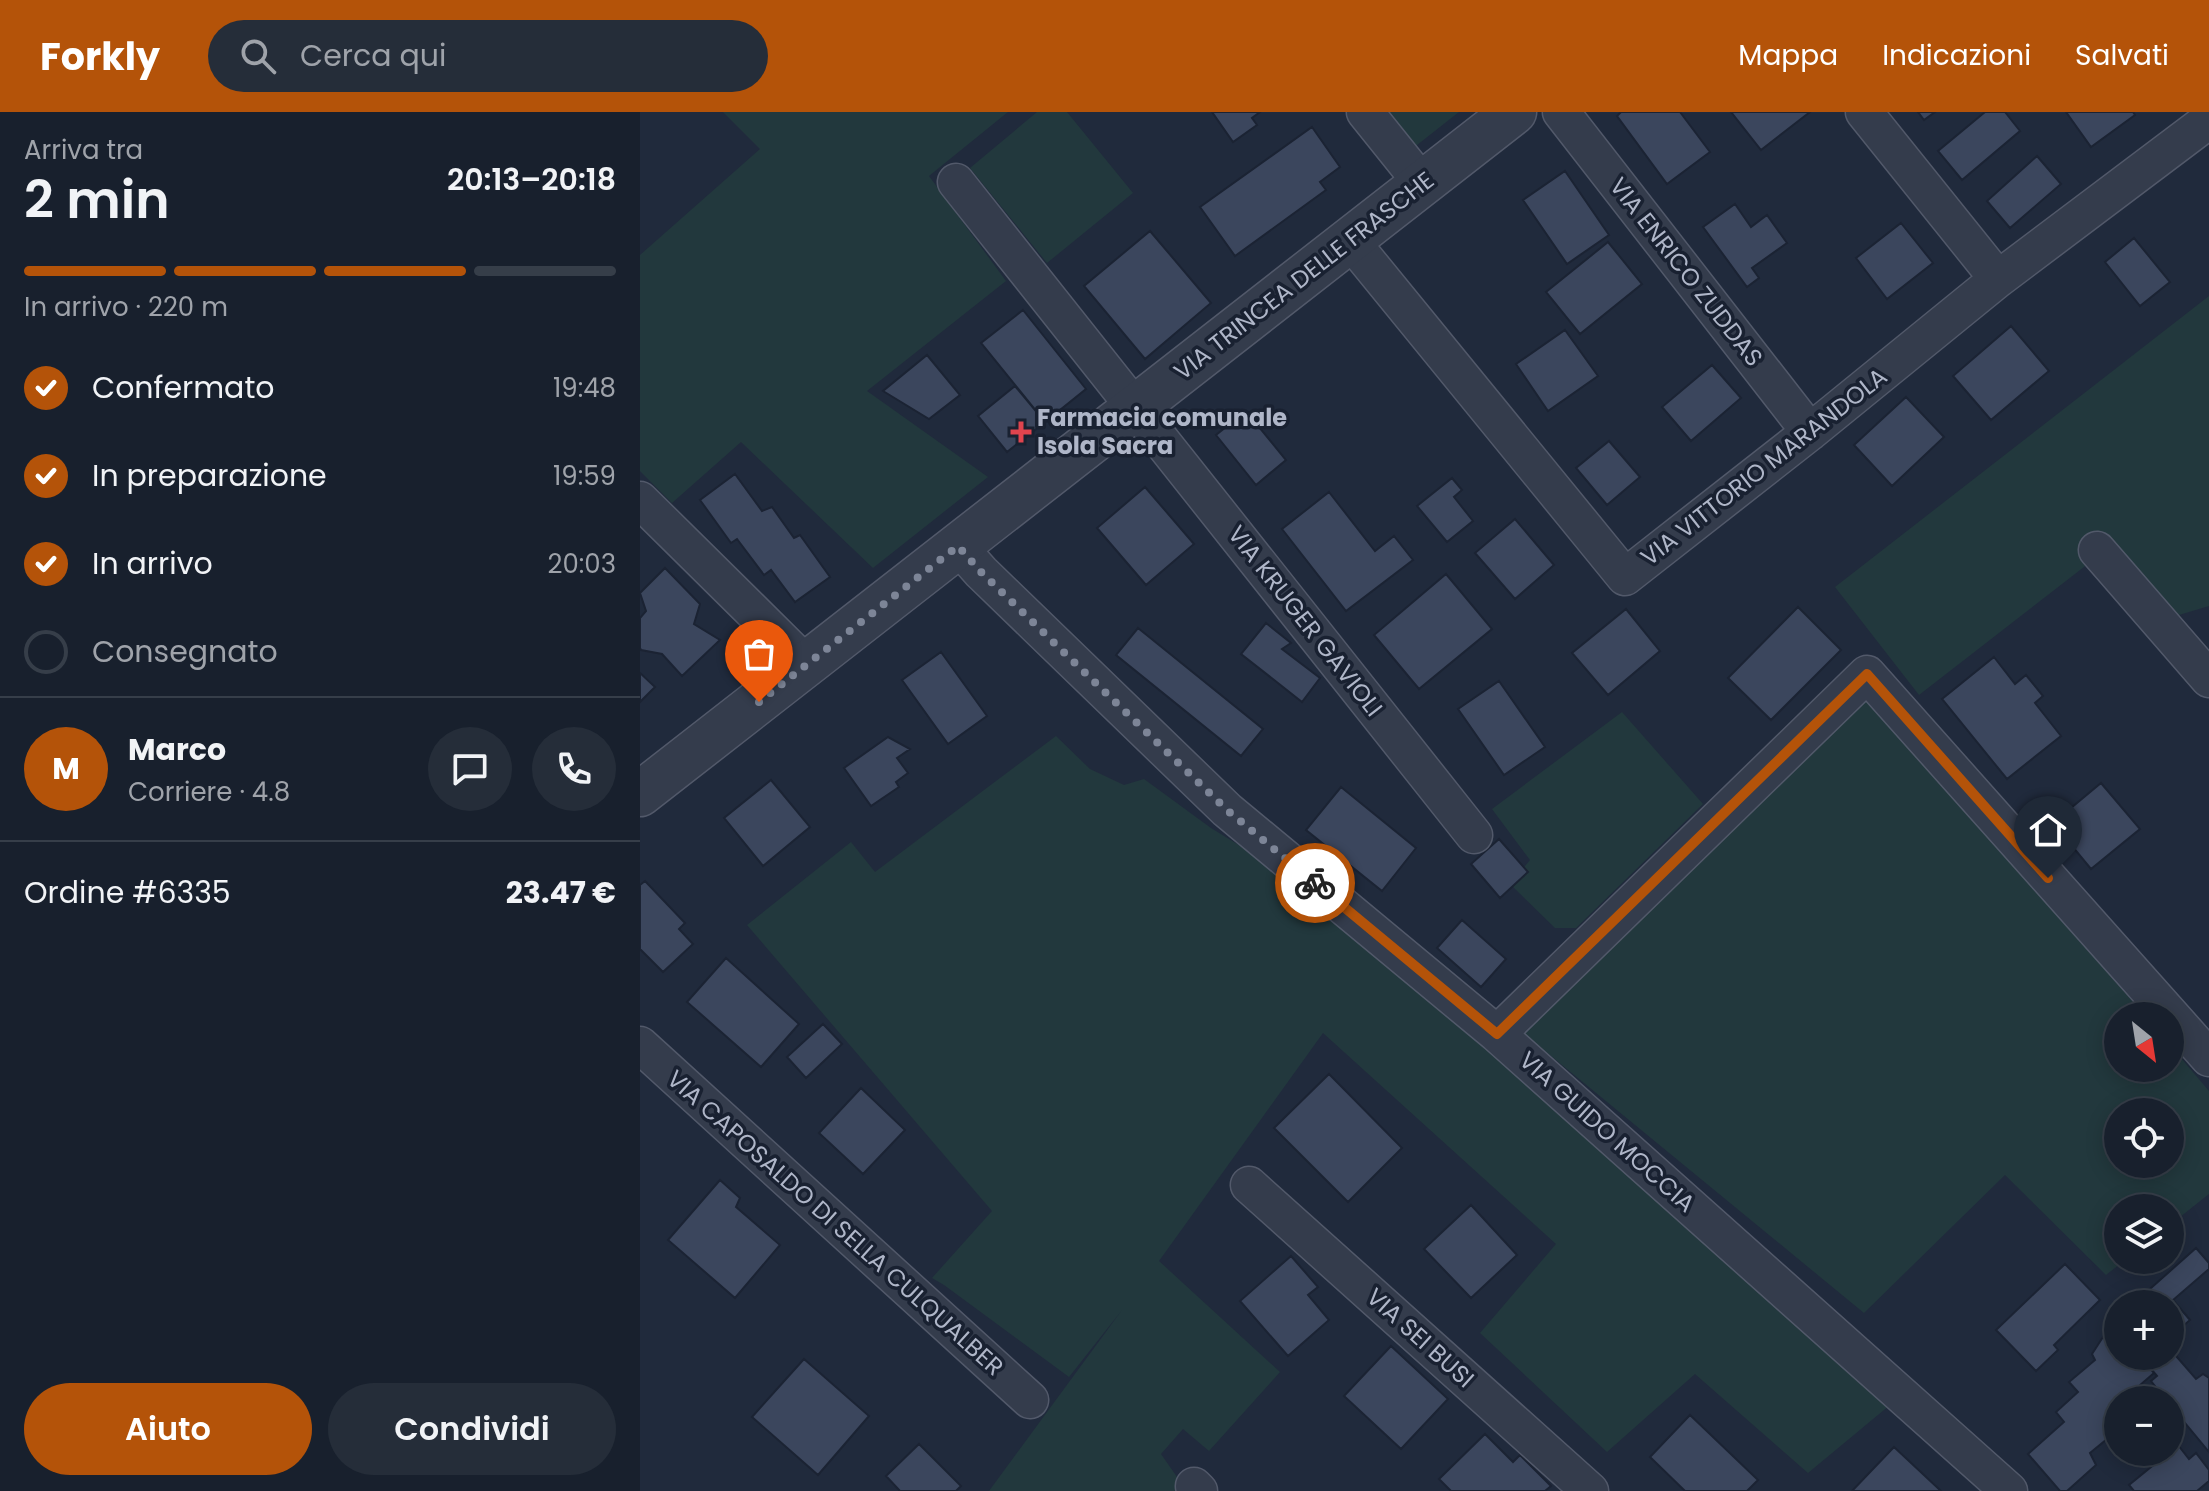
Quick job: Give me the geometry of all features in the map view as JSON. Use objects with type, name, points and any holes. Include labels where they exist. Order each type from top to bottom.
[{"type":"street","points":[[1365,112],[1422,183]]},
{"type":"street","name":"VIA TRINCEA DELLE FRASCHE","points":[[640,794],[1514,112]]},
{"type":"street","name":"VIA ENRICO ZUDDAS","points":[[1561,112],[1810,432]]},
{"type":"street","points":[[1864,112],[1998,279]]},
{"type":"street","name":"VIA VITTORIO MARANDOLA","points":[[1350,240],[1625,577],[1998,279],[2209,120]]},
{"type":"street","name":"VIA KRUGER GAVIOLI","points":[[956,182],[1474,835]]},
{"type":"street","points":[[640,500],[806,664]]},
{"type":"street","name":"VIA GUIDO MOCCIA","points":[[958,546],[981,572],[1227,810],[1497,1034],[2009,1491]]},
{"type":"street","points":[[2097,550],[2209,679]]},
{"type":"street","points":[[1497,1034],[1867,674],[2209,1058]]},
{"type":"street","name":"VIA CAPOSALDO DI SELLA CULQUALBER","points":[[640,1045],[1030,1400]]},
{"type":"street","name":"VIA SEI BUSI","points":[[1249,1185],[1590,1491]]},
{"type":"green space","points":[[723,112],[1008,112],[929,176],[1006,281],[867,391],[988,477],[873,568],[741,442],[672,503],[640,471],[640,255],[760,149]]},
{"type":"green space","points":[[1037,112],[1067,112],[1133,193],[1047,263],[970,168]]},
{"type":"green space","points":[[1383,112],[1459,112],[1412,149]]},
{"type":"green space","points":[[2209,296],[2209,606],[2169,618],[2093,560],[1919,695],[1835,587]]},
{"type":"green space","points":[[1870,694],[2133,1002],[2104,1002],[2104,1082],[2184,1082],[2184,1062],[2209,1091],[2209,1194],[2184,1214],[2184,1194],[2104,1194],[2104,1273],[2005,1175],[1864,1313],[1522,1032]]},
{"type":"green space","points":[[1622,712],[1703,804],[1576,928],[1555,928],[1510,884],[1530,860],[1492,809]]},
{"type":"green space","points":[[1056,736],[1090,769],[1124,785],[1144,779],[1211,828],[1280,870],[1896,1400],[1808,1473],[1695,1374],[1607,1452],[1480,1333],[1556,1244],[1323,1033],[1159,1261],[1280,1372],[1209,1451],[1183,1429],[1161,1454],[1184,1487],[1181,1491],[989,1491],[1122,1310],[1069,1377],[932,1278],[992,1211],[747,925],[851,842],[875,872]]},
{"type":"building","points":[[1212,112],[1260,112],[1252,118],[1257,125],[1233,142]]},
{"type":"building","points":[[1621,112],[1680,112],[1710,152],[1667,184],[1617,116]]},
{"type":"building","points":[[1731,112],[1810,112],[1761,150]]},
{"type":"building","points":[[1918,112],[1935,112],[1924,120]]},
{"type":"building","points":[[1985,112],[2005,112],[2020,131],[1962,180],[1938,151]]},
{"type":"building","points":[[2066,112],[2133,112],[2135,115],[2091,147]]},
{"type":"building","points":[[1312,127],[1340,167],[1320,182],[1326,190],[1235,256],[1200,207]]},
{"type":"building","points":[[2037,156],[2061,184],[2010,228],[1987,201]]},
{"type":"building","points":[[1565,171],[1609,235],[1567,264],[1523,200]]},
{"type":"building","points":[[1735,204],[1751,227],[1767,215],[1787,243],[1752,268],[1759,278],[1747,287],[1703,227]]},
{"type":"building","points":[[1901,223],[1933,263],[1887,299],[1856,258]]},
{"type":"building","points":[[1150,231],[1211,303],[1145,359],[1084,286]]},
{"type":"building","points":[[2134,238],[2170,282],[2140,306],[2105,262]]},
{"type":"building","points":[[1608,242],[1642,284],[1580,334],[1546,292]]},
{"type":"building","points":[[1023,310],[1086,389],[1045,422],[981,343]]},
{"type":"building","points":[[2011,326],[2049,371],[1991,420],[1953,376]]},
{"type":"building","points":[[1565,330],[1598,376],[1548,411],[1516,364]]},
{"type":"building","points":[[927,355],[960,395],[929,419],[883,391]]},
{"type":"building","points":[[1712,365],[1741,398],[1691,441],[1662,407]]},
{"type":"building","points":[[1015,386],[1045,422],[1007,452],[978,416]]},
{"type":"building","points":[[1906,397],[1944,437],[1892,486],[1854,445]]},
{"type":"building","points":[[1246,411],[1286,460],[1256,485],[1216,435]]},
{"type":"building","points":[[1609,441],[1640,477],[1607,505],[1576,468]]},
{"type":"building","points":[[735,474],[762,511],[772,507],[794,538],[800,535],[830,577],[795,602],[771,570],[764,575],[737,539],[731,543],[700,500]]},
{"type":"building","points":[[1452,478],[1462,490],[1454,497],[1473,521],[1447,542],[1417,506]]},
{"type":"building","points":[[1145,487],[1194,544],[1146,585],[1097,528]]},
{"type":"building","points":[[1329,492],[1375,551],[1394,536],[1413,560],[1346,611],[1282,529]]},
{"type":"building","points":[[1515,519],[1554,565],[1515,599],[1475,553]]},
{"type":"building","points":[[665,568],[700,604],[694,624],[720,640],[682,676],[662,654],[640,648],[640,618],[646,611],[640,593]]},
{"type":"building","points":[[1446,574],[1492,629],[1419,689],[1374,635]]},
{"type":"building","points":[[1798,607],[1841,650],[1771,720],[1728,678]]},
{"type":"building","points":[[1626,609],[1660,651],[1608,695],[1572,653]]},
{"type":"building","points":[[1266,623],[1291,643],[1282,649],[1320,678],[1302,702],[1241,654]]},
{"type":"building","points":[[1138,628],[1263,729],[1241,756],[1116,655]]},
{"type":"building","points":[[941,652],[987,716],[948,744],[902,680]]},
{"type":"building","points":[[1994,657],[2015,684],[2026,675],[2043,696],[2035,703],[2061,736],[2007,779],[1942,699]]},
{"type":"building","points":[[640,673],[655,687],[640,702]]},
{"type":"building","points":[[1499,681],[1545,747],[1504,775],[1458,709]]},
{"type":"building","points":[[888,737],[910,749],[897,758],[908,773],[896,782],[899,787],[871,806],[844,768]]},
{"type":"building","points":[[771,780],[810,827],[763,866],[724,818]]},
{"type":"building","points":[[2101,783],[2140,829],[2091,869],[2053,823]]},
{"type":"building","points":[[1341,787],[1416,848],[1382,891],[1306,830]]},
{"type":"building","points":[[1499,839],[1528,872],[1500,898],[1471,864]]},
{"type":"building","points":[[645,881],[685,923],[679,929],[693,944],[663,972],[640,949],[640,885]]},
{"type":"building","points":[[1462,920],[1506,959],[1481,987],[1437,948]]},
{"type":"building","points":[[726,958],[799,1024],[761,1067],[687,1002]]},
{"type":"building","points":[[823,1024],[842,1044],[806,1078],[787,1057]]},
{"type":"building","points":[[1329,1074],[1402,1148],[1348,1202],[1274,1128]]},
{"type":"building","points":[[861,1088],[905,1130],[863,1174],[819,1133]]},
{"type":"building","points":[[720,1180],[740,1198],[736,1207],[780,1245],[735,1298],[668,1240]]},
{"type":"building","points":[[1471,1205],[1517,1255],[1471,1298],[1424,1249]]},
{"type":"building","points":[[2196,1248],[2209,1263],[2209,1269],[2184,1291],[2149,1290],[2167,1274],[2184,1274],[2184,1259]]},
{"type":"building","points":[[1291,1256],[1318,1287],[1308,1295],[1329,1320],[1288,1356],[1240,1301]]},
{"type":"building","points":[[2065,1264],[2100,1300],[2054,1345],[2058,1350],[2036,1371],[1996,1330]]},
{"type":"building","points":[[2104,1335],[2104,1370],[2152,1370],[2154,1373],[2139,1386],[2104,1386],[2104,1442],[2090,1453],[2096,1465],[2067,1491],[2060,1491],[2028,1454],[2064,1422],[2056,1412],[2078,1392],[2069,1382],[2095,1360],[2092,1354]]},
{"type":"building","points":[[1391,1346],[1448,1399],[1401,1449],[1344,1396]]},
{"type":"building","points":[[804,1359],[869,1416],[818,1475],[752,1417]]},
{"type":"building","points":[[2184,1365],[2196,1379],[2203,1374],[2209,1378],[2209,1452],[2184,1422],[2184,1386],[2155,1386],[2151,1381],[2157,1376],[2152,1370],[2184,1370]]},
{"type":"building","points":[[1690,1415],[1758,1480],[1747,1491],[1685,1491],[1650,1457]]},
{"type":"building","points":[[1485,1434],[1513,1462],[1520,1455],[1551,1486],[1545,1491],[1451,1491],[1439,1479]]},
{"type":"building","points":[[919,1444],[961,1486],[956,1491],[900,1491],[886,1476]]},
{"type":"building","points":[[1894,1447],[1941,1491],[1852,1491]]},
{"type":"building","points":[[2184,1453],[2189,1459],[2196,1453],[2209,1470],[2209,1481],[2197,1491],[2134,1491],[2129,1485],[2152,1466],[2184,1466]]},
{"type":"way so far","points":[[759,702],[958,546],[981,572],[1227,810],[1315,883]]},
{"type":"place","name":"Farmacia comunale Isola Sacra","points":[[1021,432]]},
{"type":"route","points":[[1315,883],[1497,1034],[1867,674],[2048,878]]}]
